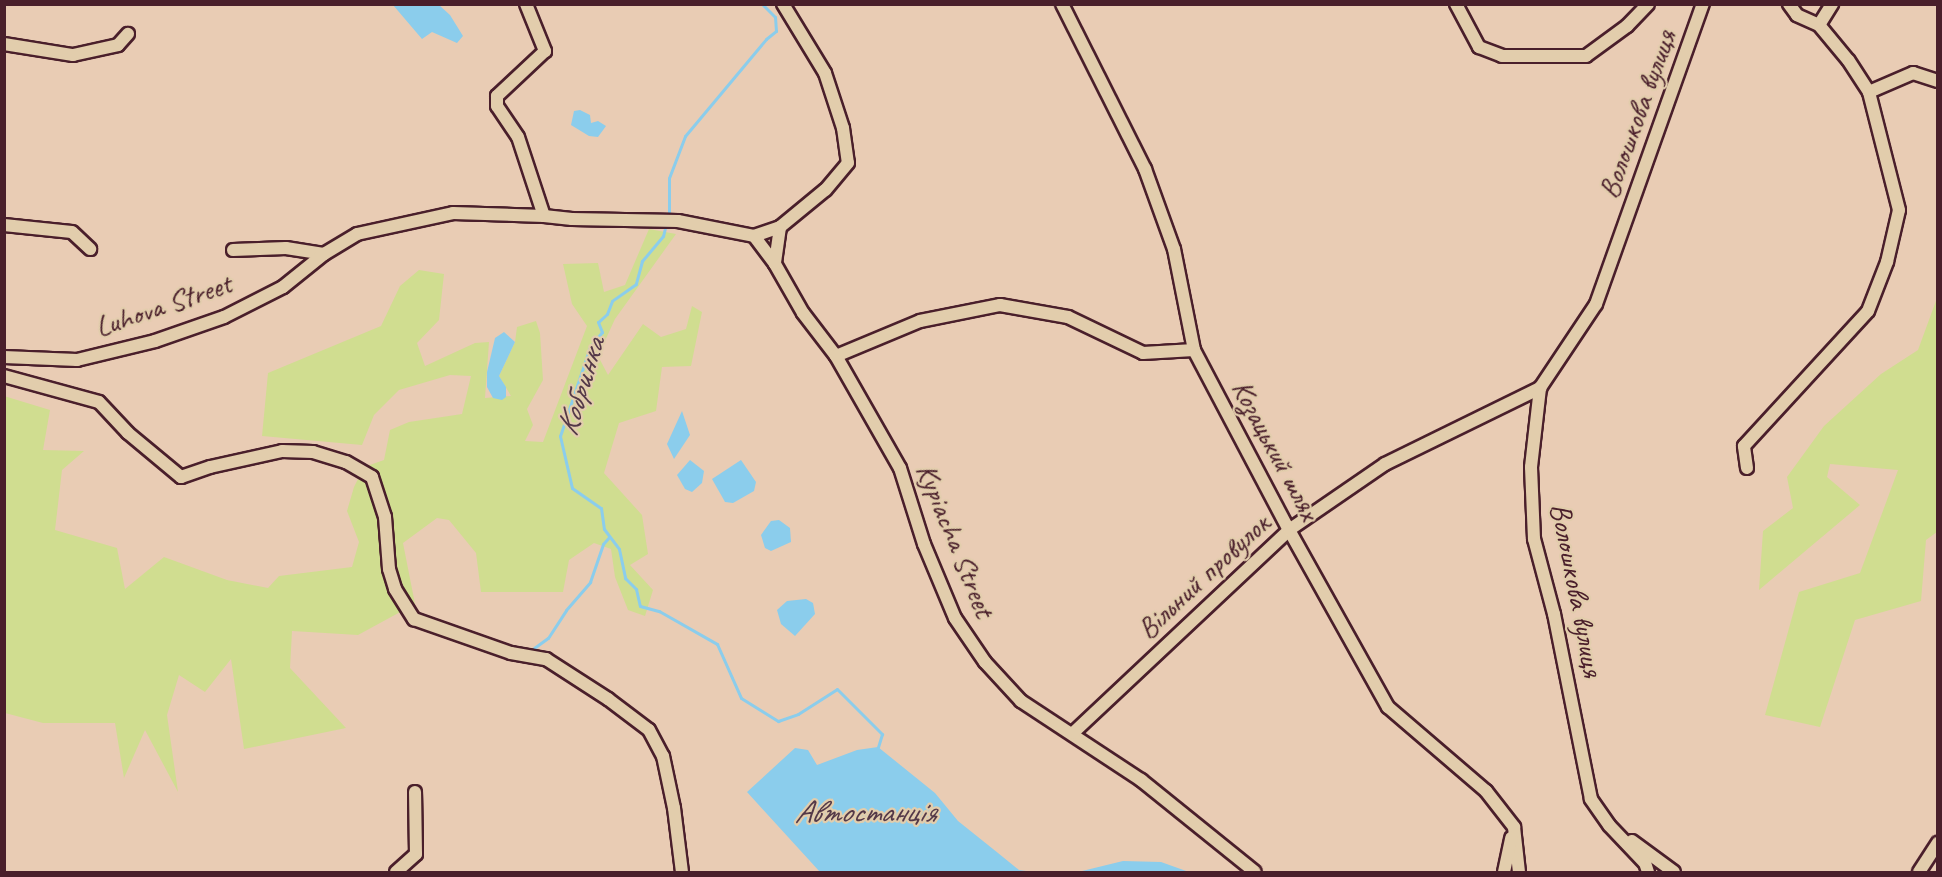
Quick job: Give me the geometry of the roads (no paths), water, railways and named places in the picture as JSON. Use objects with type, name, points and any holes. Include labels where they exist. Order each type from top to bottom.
[{"type":"street","points":[[526,4],[544,51],[497,96],[497,106],[518,137],[544,216]]},
{"type":"street","points":[[754,236],[780,227],[825,190],[848,163],[843,128],[825,73],[783,4]]},
{"type":"street","name":"Козацький шлях","points":[[1062,4],[1145,169],[1174,249],[1194,350],[1289,530],[1388,707],[1486,791],[1514,827]]},
{"type":"street","points":[[1456,4],[1479,47],[1502,56],[1586,56],[1628,26],[1648,4]]},
{"type":"street","points":[[1747,468],[1744,446],[1827,359],[1868,311],[1887,262],[1899,210],[1869,92],[1819,25],[1797,15],[1789,4]]},
{"type":"street","points":[[1819,25],[1832,4]]},
{"type":"street","name":"Волошкова вулиця","points":[[1648,873],[1645,863],[1609,825],[1591,800],[1554,614],[1534,539],[1531,467],[1540,388],[1596,304],[1701,6]]},
{"type":"street","points":[[4,44],[73,55],[118,45],[128,34]]},
{"type":"street","points":[[1869,92],[1913,73],[1938,81]]},
{"type":"street","name":"Luhova Street","points":[[4,357],[77,360],[155,341],[224,317],[283,287],[324,254],[357,234],[453,213],[678,221],[754,236]]},
{"type":"street","points":[[4,225],[72,232],[90,249]]},
{"type":"street","points":[[775,264],[780,227]]},
{"type":"street","name":"Kypiacha Street","points":[[754,236],[775,264],[802,313],[836,356],[900,468],[924,544],[955,618],[985,662],[1021,701],[1073,733],[1141,780],[1255,873]]},
{"type":"street","name":"Luhova Street","points":[[233,250],[286,248],[324,254]]},
{"type":"street","points":[[836,356],[920,321],[1000,305],[1068,317],[1143,353],[1194,350]]},
{"type":"street","points":[[4,376],[99,402],[128,433],[181,477],[282,451],[313,452],[346,462],[372,477],[385,517],[392,579],[395,589],[414,619],[511,653],[546,660],[608,699],[649,730],[663,756],[674,808],[682,873]]},
{"type":"street","name":"Вільний провулок","points":[[1073,733],[1289,530],[1385,464],[1540,388]]},
{"type":"street","points":[[396,873],[416,854],[415,792]]},
{"type":"street","points":[[1609,825],[1674,873]]},
{"type":"street","points":[[1504,873],[1514,827]]},
{"type":"street","points":[[1514,827],[1519,873]]},
{"type":"street","points":[[1919,873],[1938,843]]},
{"type":"water","points":[[393,5],[439,5],[450,15],[463,36],[457,43],[432,32],[422,39]]},
{"type":"water","points":[[580,110],[590,115],[591,123],[598,121],[606,126],[598,137],[589,136],[571,125],[574,111]]},
{"type":"water","points":[[504,332],[515,342],[499,376],[506,387],[506,397],[502,400],[493,398],[487,387],[487,372],[495,338]]},
{"type":"water","points":[[682,411],[690,435],[674,459],[667,444]]},
{"type":"water","points":[[690,460],[704,471],[702,483],[692,492],[685,489],[677,475]]},
{"type":"water","points":[[741,460],[756,482],[754,491],[733,503],[725,502],[712,479]]},
{"type":"water","points":[[779,520],[790,528],[791,542],[771,551],[765,548],[761,535],[771,521]]},
{"type":"water","points":[[806,599],[813,603],[815,614],[795,636],[781,624],[777,610],[787,601]]},
{"type":"water","name":"Автостанція","points":[[878,747],[935,793],[958,821],[1019,870],[1033,872],[820,872],[747,792],[795,748],[808,750],[817,765],[857,750]]},
{"type":"water","points":[[1123,861],[1161,862],[1189,872],[1078,872]]},
{"type":"waterway","name":"Кобринка","points":[[669,214],[669,178],[685,136],[766,39],[776,31],[775,17],[762,4]]},
{"type":"waterway","name":"Кобринка","points":[[665,228],[663,236],[642,261],[636,284],[612,301],[607,314],[598,322],[602,332],[590,347],[560,436],[572,488],[601,508],[604,529],[619,549],[625,578],[636,589],[640,606],[659,611],[717,644],[741,698],[778,721],[798,714],[837,689],[882,734],[878,747]]},
{"type":"waterway","points":[[536,652],[534,648],[548,638],[566,610],[590,582],[603,544],[609,537]]}]
